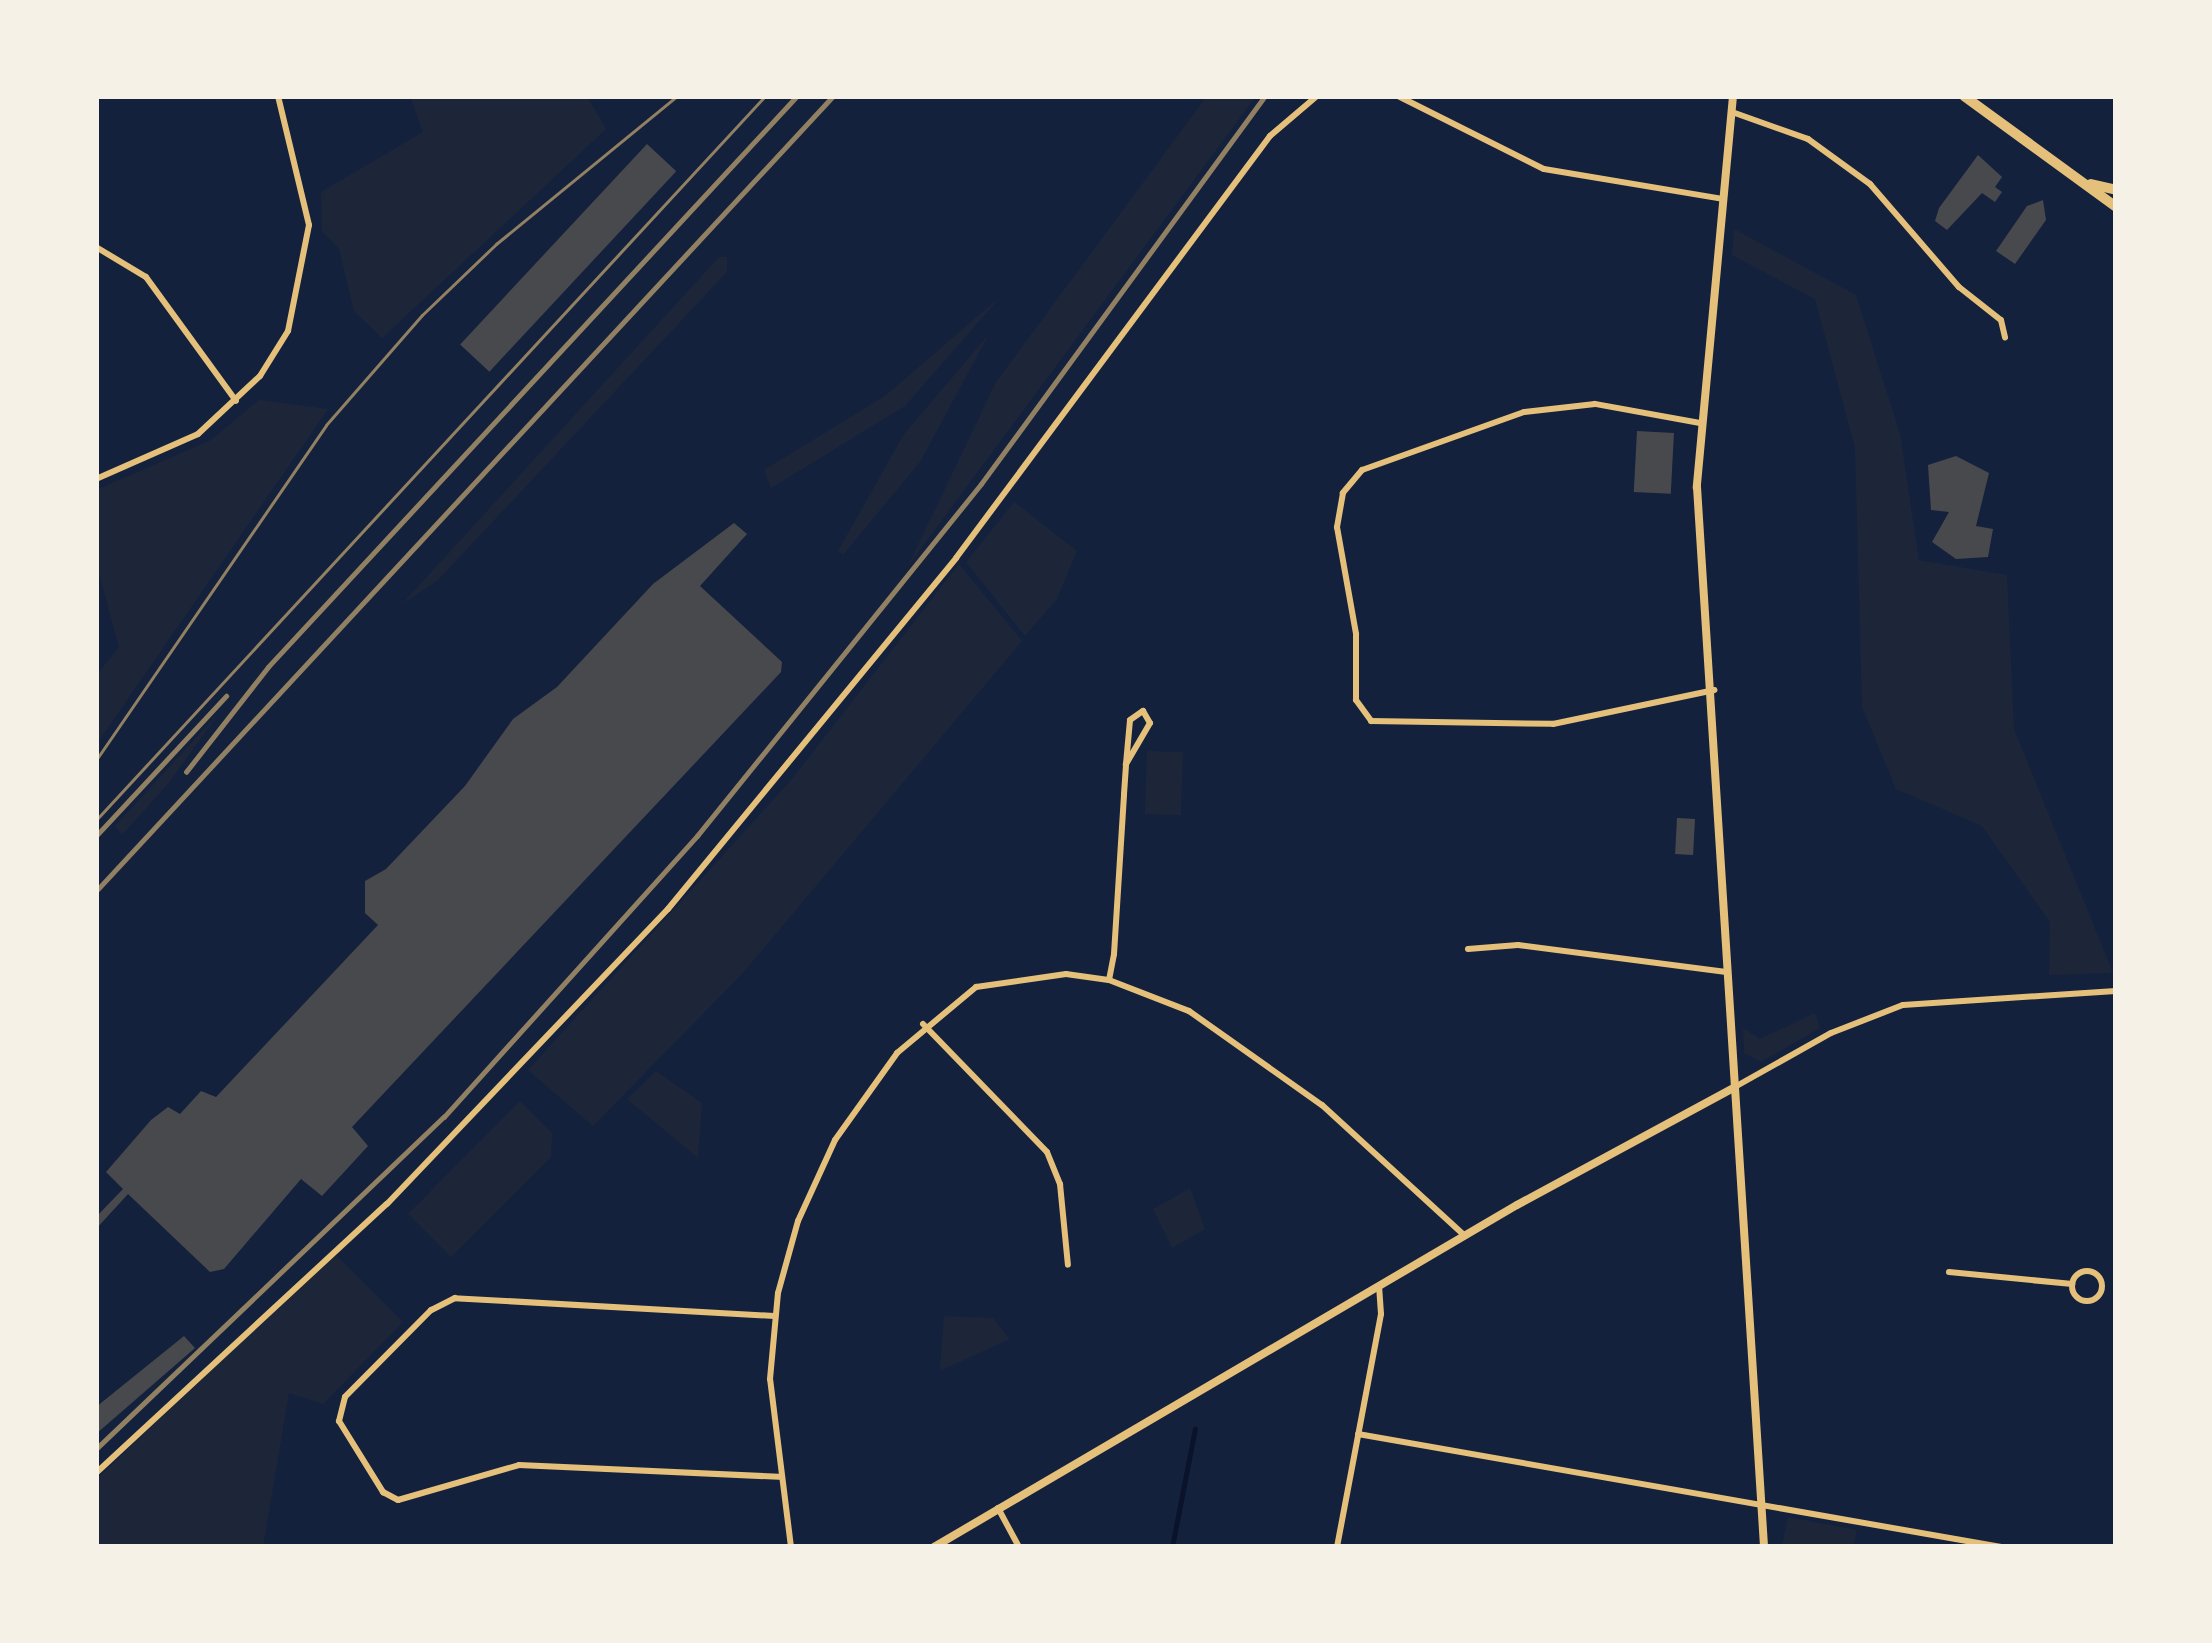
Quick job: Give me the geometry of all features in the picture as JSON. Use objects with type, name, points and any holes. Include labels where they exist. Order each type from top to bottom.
[{"type":"main road","points":[[1964,96],[2116,207]]},
{"type":"main road","points":[[2087,183],[2116,190]]},
{"type":"street","points":[[96,479],[184,442],[236,401],[287,331],[308,252],[303,178],[278,96]]},
{"type":"street","points":[[96,1473],[388,1204],[668,910],[956,558],[1270,136],[1317,96]]},
{"type":"street","points":[[1398,96],[1544,169],[1723,199]]},
{"type":"street","points":[[1733,96],[1700,423],[1698,500],[1714,690],[1726,972],[1764,1547]]},
{"type":"street","points":[[1732,112],[1796,132],[1870,184],[1940,267],[2001,320],[2005,338]]},
{"type":"street","points":[[96,248],[146,277],[236,401]]},
{"type":"street","points":[[1700,423],[1594,404],[1524,412],[1362,470],[1343,493],[1336,527],[1356,634],[1356,700],[1371,721],[1553,724],[1714,690]]},
{"type":"street","points":[[1109,980],[1126,764],[1130,717],[1144,711],[1150,723],[1126,764]]},
{"type":"street","points":[[1468,949],[1518,945],[1726,972]]},
{"type":"street","points":[[791,1547],[779,1477],[774,1316],[790,1244],[824,1161],[923,1024],[957,996],[1002,979],[1046,973],[1109,980],[1189,1011],[1254,1052],[1425,1192],[1465,1236]]},
{"type":"street","points":[[934,1547],[1465,1236],[1831,1033],[1903,1005],[2116,991]]},
{"type":"street","points":[[923,1024],[1047,1152],[1060,1184],[1059,1241],[1068,1265]]},
{"type":"street","points":[[1949,1272],[2072,1284],[2088,1271],[2102,1286]]},
{"type":"street","points":[[2072,1284],[2084,1301],[2102,1286],[2116,1283]]},
{"type":"street","points":[[1337,1547],[1379,1286]]},
{"type":"street","points":[[774,1316],[455,1298],[430,1310],[345,1397],[339,1420],[383,1492],[398,1500],[519,1465],[779,1477]]},
{"type":"street","points":[[1358,1434],[2001,1547]]},
{"type":"street","points":[[998,1508],[1019,1547]]},
{"type":"shaded area","points":[[410,96],[587,96],[606,129],[382,338],[354,311],[339,249],[322,231],[321,192],[423,132]]},
{"type":"shaded area","points":[[1207,96],[1256,96],[908,566],[996,382]]},
{"type":"shaded area","points":[[1734,229],[1856,295],[1900,434],[1919,560],[2007,575],[2014,729],[2113,973],[2049,975],[2050,922],[1982,826],[1896,789],[1862,707],[1855,448],[1815,299],[1732,255]]},
{"type":"shaded area","points":[[719,257],[727,257],[727,272],[438,580],[402,604]]},
{"type":"shaded area","points":[[1001,296],[905,406],[771,488],[764,470],[885,396]]},
{"type":"shaded area","points":[[989,334],[920,462],[843,555],[838,551],[904,434]]},
{"type":"shaded area","points":[[259,400],[328,409],[96,745],[96,676],[119,647],[96,563],[96,490],[211,440]]},
{"type":"shaded area","points":[[1014,502],[1077,551],[1057,599],[1025,636],[966,562]]},
{"type":"shaded area","points":[[959,564],[1022,641],[742,974],[593,1126],[528,1070],[792,779]]},
{"type":"shaded area","points":[[219,713],[168,784],[122,835],[115,826]]},
{"type":"shaded area","points":[[1147,751],[1183,752],[1181,815],[1145,814]]},
{"type":"shaded area","points":[[1815,1013],[1820,1028],[1761,1062],[1744,1053],[1743,1028],[1760,1039]]},
{"type":"shaded area","points":[[656,1071],[702,1103],[698,1158],[627,1099]]},
{"type":"shaded area","points":[[520,1101],[552,1133],[551,1157],[451,1257],[408,1214]]},
{"type":"shaded area","points":[[1190,1188],[1205,1229],[1172,1248],[1153,1209]]},
{"type":"shaded area","points":[[333,1252],[403,1322],[323,1404],[289,1393],[263,1547],[96,1547],[96,1480]]},
{"type":"shaded area","points":[[944,1316],[993,1318],[1010,1339],[940,1371]]},
{"type":"shaded area","points":[[1788,1517],[1857,1530],[1853,1547],[1782,1547]]},
{"type":"building","points":[[647,144],[676,171],[489,372],[460,344]]},
{"type":"building","points":[[1978,155],[2002,177],[1995,187],[2002,192],[1995,202],[1982,193],[1947,230],[1935,221],[1939,208]]},
{"type":"building","points":[[2043,200],[2046,220],[2015,264],[1996,251],[2027,206]]},
{"type":"building","points":[[1637,431],[1674,433],[1671,494],[1634,492]]},
{"type":"building","points":[[1956,456],[1989,473],[1976,526],[1993,529],[1988,557],[1956,559],[1932,542],[1949,512],[1931,510],[1928,465]]},
{"type":"building","points":[[734,523],[747,534],[700,586],[782,662],[781,672],[352,1127],[368,1146],[322,1196],[301,1179],[224,1269],[210,1272],[128,1194],[96,1229],[96,1217],[123,1189],[106,1172],[151,1120],[168,1107],[180,1114],[201,1091],[216,1097],[378,925],[365,913],[365,881],[386,869],[465,786],[513,719],[557,687],[653,584]]},
{"type":"building","points":[[1677,818],[1695,819],[1693,855],[1675,854]]},
{"type":"building","points":[[184,1336],[195,1348],[96,1434],[96,1407]]},
{"type":"waterway","points":[[1172,1547],[1195,1429]]},
{"type":"tram line","points":[[96,760],[326,425],[422,315],[496,244],[677,96]]},
{"type":"tram line","points":[[96,820],[765,96]]},
{"type":"railway","points":[[186,772],[268,667],[797,96]]},
{"type":"railway","points":[[98,889],[833,96]]},
{"type":"railway","points":[[96,1449],[444,1117],[697,836],[981,484],[1265,96]]},
{"type":"railway","points":[[96,836],[226,696]]}]
